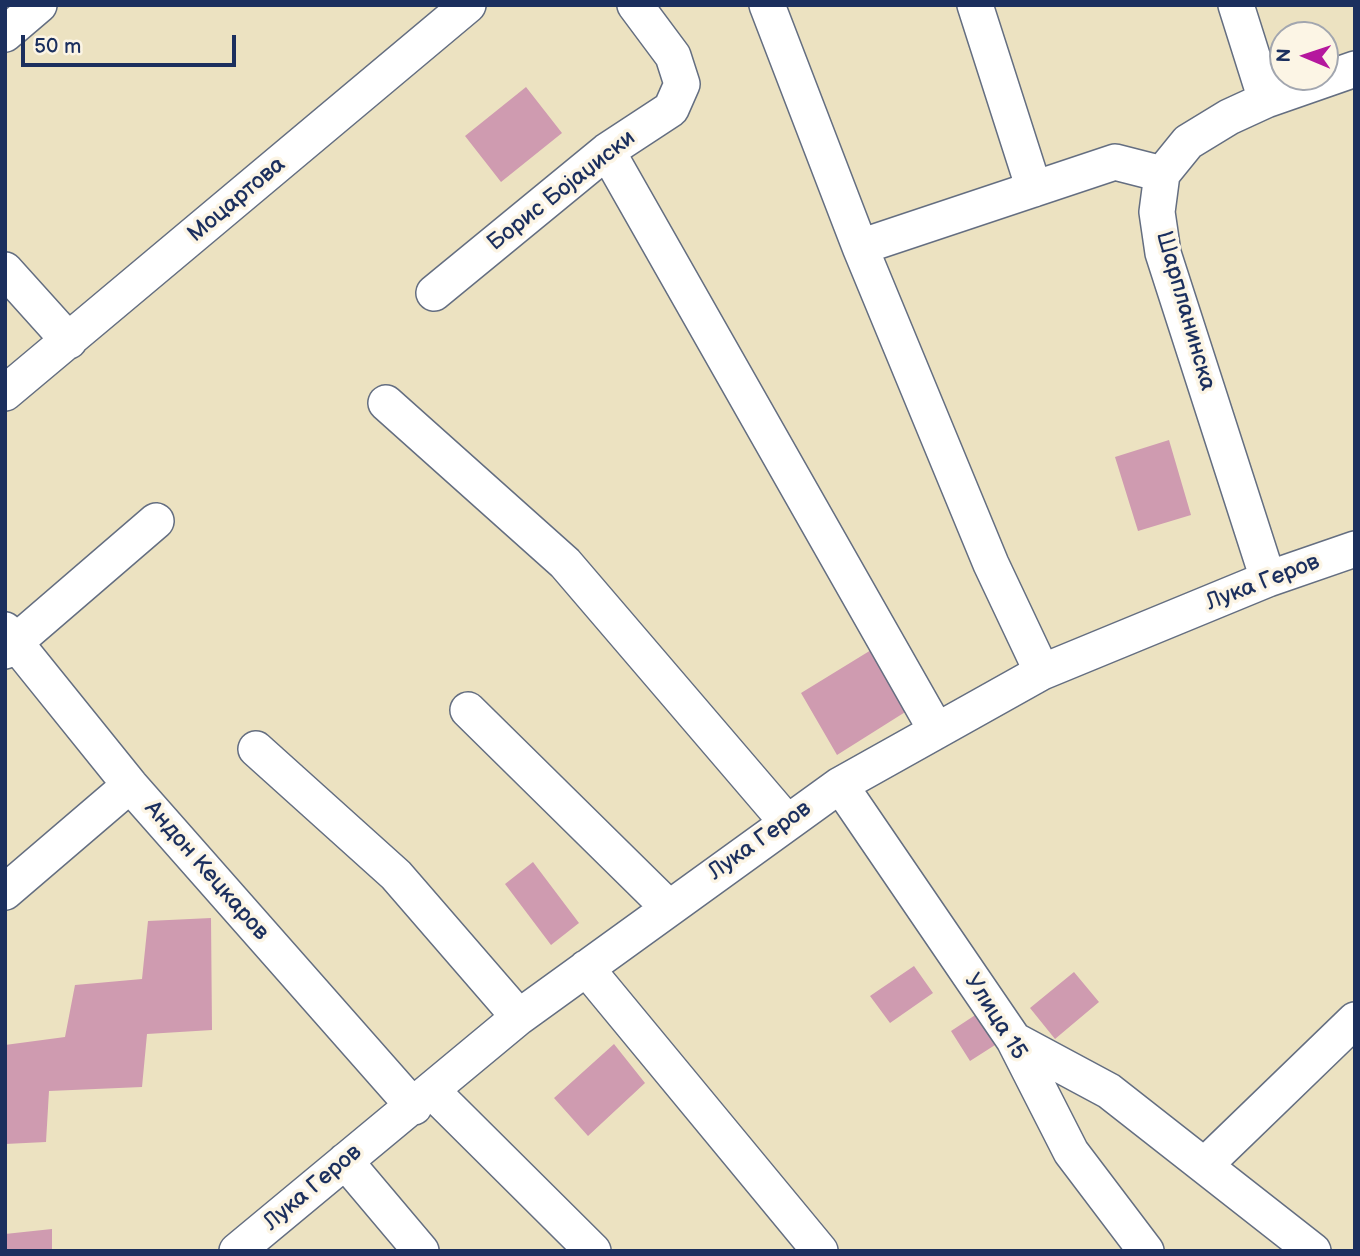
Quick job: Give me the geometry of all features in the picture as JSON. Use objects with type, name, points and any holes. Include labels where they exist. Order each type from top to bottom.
[{"type":"street","points":[[5,34],[39,5]]},
{"type":"street","name":"Моцартова","points":[[5,393],[468,5]]},
{"type":"street","name":"Борис Бојаџиски","points":[[434,293],[607,151],[671,109],[682,84],[673,56],[635,5]]},
{"type":"street","points":[[767,5],[860,247],[991,564],[1042,672]]},
{"type":"street","points":[[975,5],[1034,189]]},
{"type":"street","points":[[1236,5],[1266,100]]},
{"type":"street","points":[[860,247],[1115,162],[1162,174],[1188,142],[1229,117],[1266,100],[1355,69]]},
{"type":"street","points":[[607,151],[936,730]]},
{"type":"street","name":"Шарпланинска","points":[[1162,174],[1157,212],[1163,253],[1268,579]]},
{"type":"street","points":[[5,270],[69,341]]},
{"type":"street","points":[[386,403],[565,563],[786,821]]},
{"type":"street","points":[[9,641],[156,522]]},
{"type":"street","name":"Лука Геров","points":[[237,1251],[519,1017],[839,785],[1042,672],[1268,579],[1355,549]]},
{"type":"street","name":"Андон Кецкаров","points":[[9,641],[130,785],[423,1099],[593,1251]]},
{"type":"street","points":[[468,710],[668,907]]},
{"type":"street","points":[[256,749],[396,875],[519,1017]]},
{"type":"street","points":[[5,891],[130,785]]},
{"type":"street","name":"Улица 15","points":[[839,785],[1014,1040],[1072,1152],[1146,1251]]},
{"type":"street","points":[[586,968],[820,1251]]},
{"type":"street","points":[[1205,1165],[1355,1020]]},
{"type":"street","points":[[1014,1040],[1109,1091],[1313,1251]]},
{"type":"street","points":[[345,1161],[421,1251]]},
{"type":"building","points":[[526,87],[562,133],[501,182],[465,136]]},
{"type":"building","points":[[1169,440],[1191,515],[1138,531],[1115,457]]},
{"type":"building","points":[[876,647],[910,709],[837,755],[801,693]]},
{"type":"building","points":[[533,862],[579,923],[551,945],[505,884]]},
{"type":"building","points":[[211,918],[212,1030],[147,1034],[142,1087],[49,1091],[46,1142],[5,1144],[5,1045],[65,1037],[75,985],[142,979],[148,921]]},
{"type":"building","points":[[914,966],[933,993],[890,1023],[870,996]]},
{"type":"building","points":[[1074,972],[1099,1002],[1055,1039],[1030,1008]]},
{"type":"building","points":[[986,1008],[1006,1038],[970,1061],[951,1031]]},
{"type":"building","points":[[614,1044],[645,1083],[588,1136],[554,1098]]},
{"type":"building","points":[[52,1229],[52,1251],[5,1251],[5,1234]]}]
